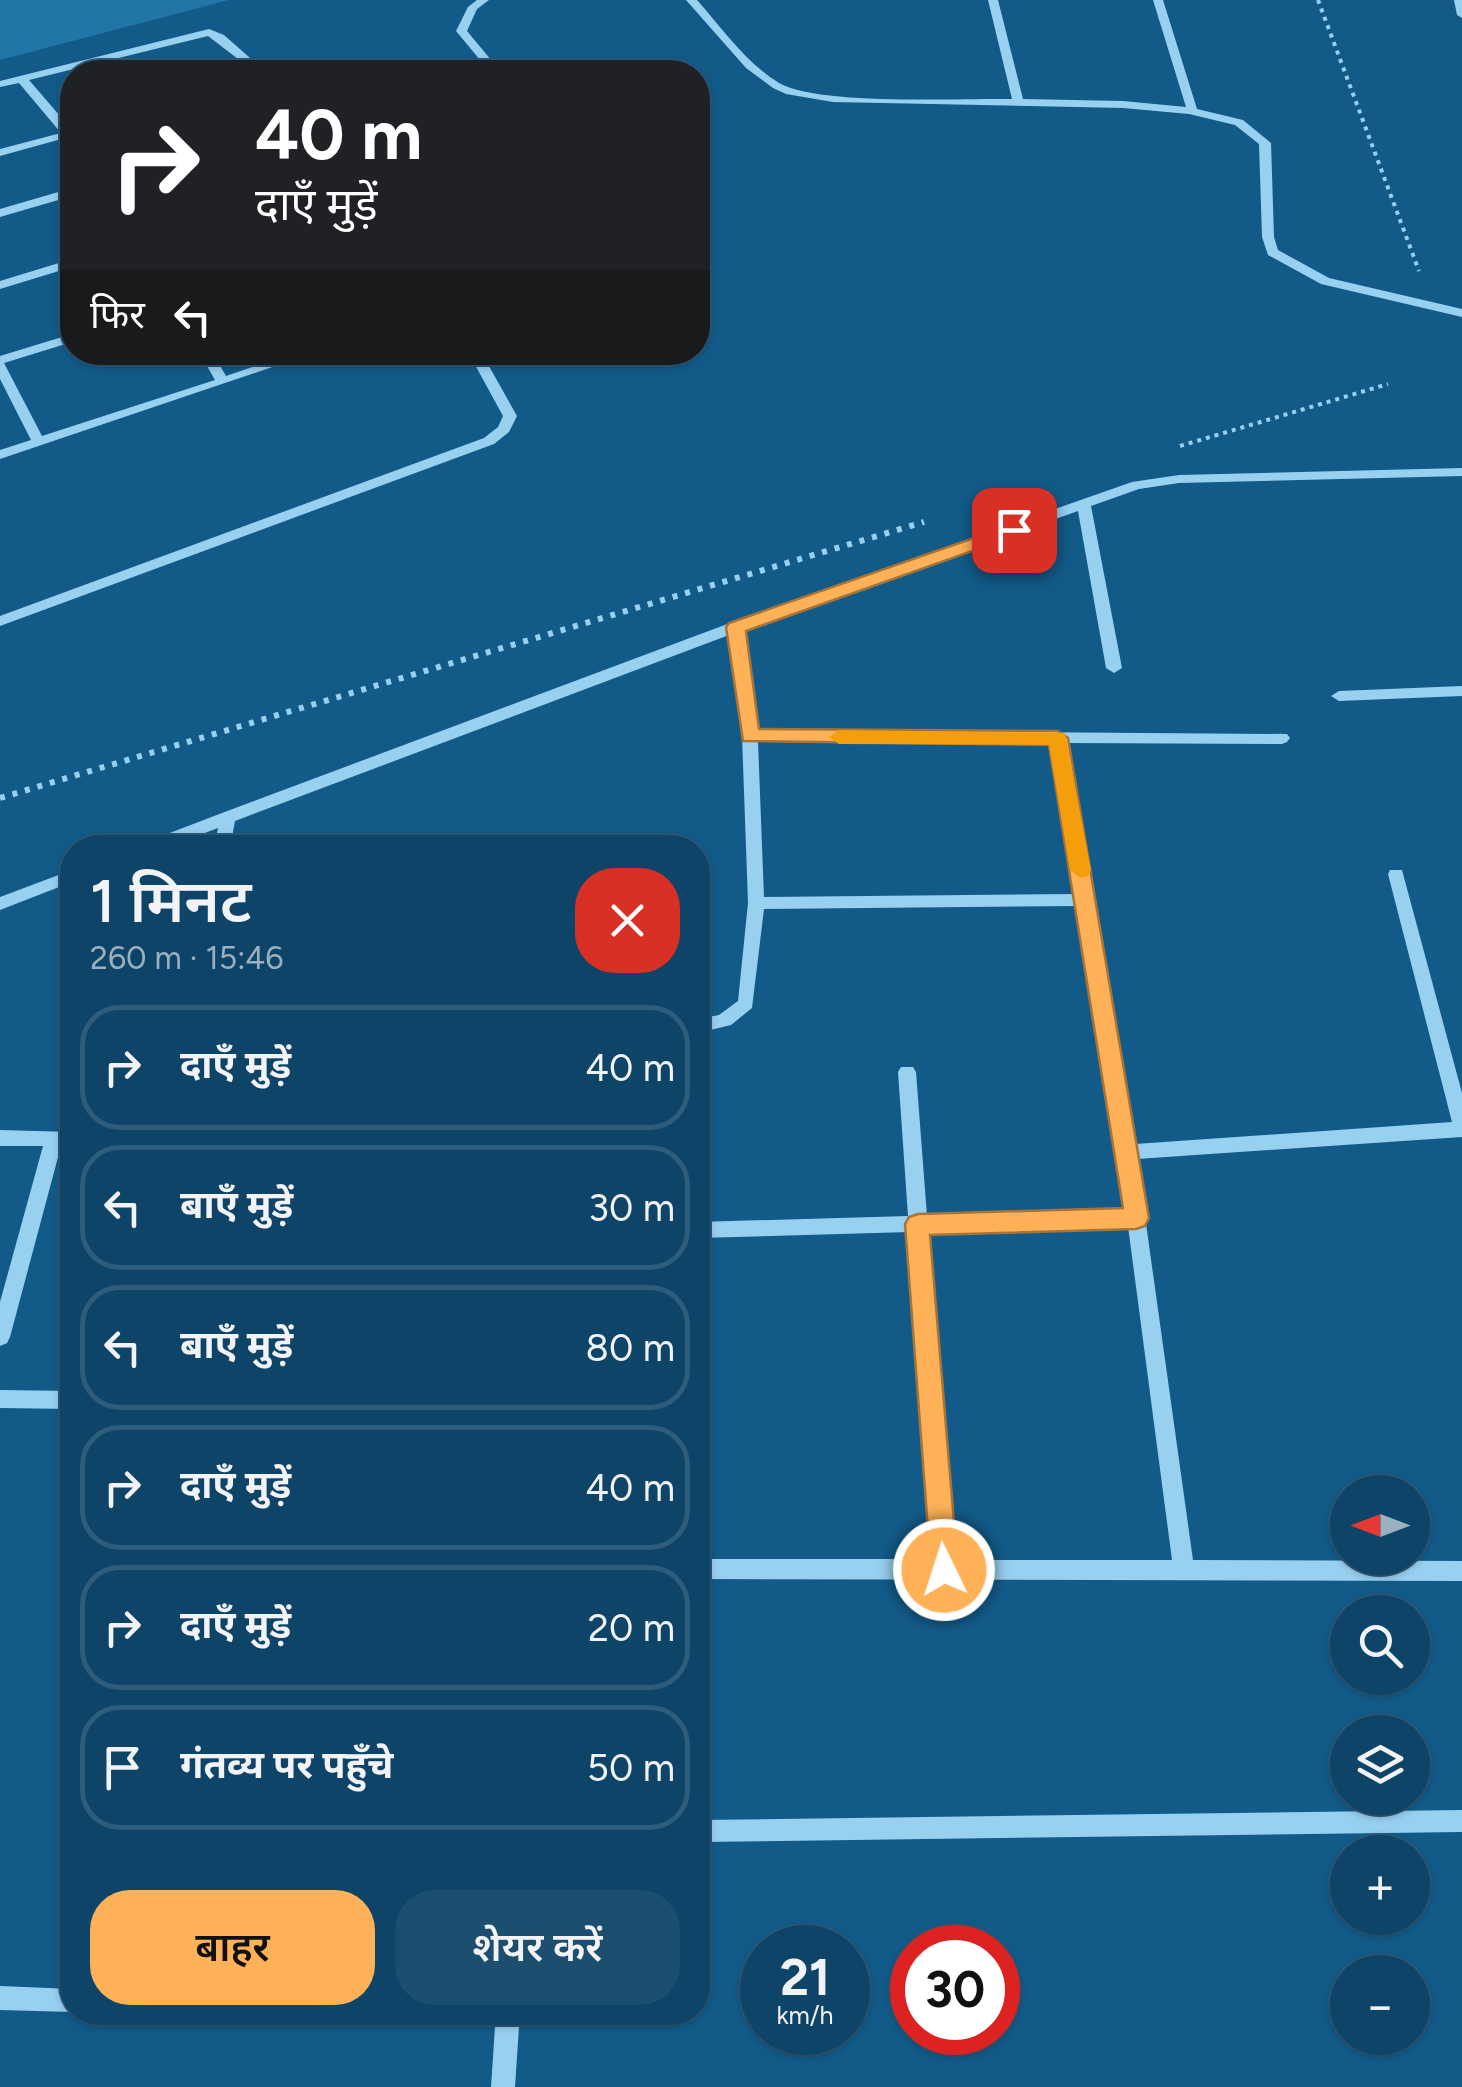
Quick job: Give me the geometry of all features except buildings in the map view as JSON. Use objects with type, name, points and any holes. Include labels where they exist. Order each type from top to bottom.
[{"type":"street","points":[[484,0],[473,7],[462,31],[486,60]]},
{"type":"street","points":[[690,0],[765,79],[787,92],[846,100],[1192,109],[1248,126],[1265,143],[1268,237],[1272,252],[1326,281],[1462,314]]},
{"type":"street","points":[[994,0],[1018,104]]},
{"type":"street","points":[[1158,0],[1192,109]]},
{"type":"street","points":[[1459,0],[1462,15]]},
{"type":"street","points":[[95,60],[209,32],[247,60]]},
{"type":"street","points":[[0,84],[60,68]]},
{"type":"street","points":[[21,78],[60,122]]},
{"type":"street","points":[[0,153],[60,138]]},
{"type":"street","points":[[0,213],[60,196]]},
{"type":"street","points":[[0,285],[60,267]]},
{"type":"street","points":[[38,443],[0,363],[60,342]]},
{"type":"street","points":[[213,365],[222,380]]},
{"type":"street","points":[[0,455],[270,365]]},
{"type":"street","points":[[0,621],[489,441],[504,429],[510,416],[481,365]]},
{"type":"street","points":[[181,835],[736,627],[1137,485],[1179,478],[1462,472]]},
{"type":"street","points":[[1084,506],[1114,668]]},
{"type":"street","points":[[710,1024],[739,1014],[746,1004],[756,903],[750,736],[736,627]]},
{"type":"street","points":[[1339,696],[1462,691]]},
{"type":"street","points":[[750,736],[1282,738]]},
{"type":"street","points":[[1058,738],[1127,1152],[1184,1571]]},
{"type":"street","points":[[225,835],[228,817]]},
{"type":"street","points":[[1127,1152],[1462,1128],[1396,874]]},
{"type":"street","points":[[0,904],[60,881]]},
{"type":"street","points":[[756,903],[1085,900]]},
{"type":"street","points":[[906,1072],[944,1570]]},
{"type":"street","points":[[0,1138],[60,1140]]},
{"type":"street","points":[[0,1336],[60,1149]]},
{"type":"street","points":[[710,1230],[1136,1218]]},
{"type":"street","points":[[0,1398],[60,1400]]},
{"type":"street","points":[[710,1569],[1462,1571]]},
{"type":"street","points":[[710,1831],[1462,1821]]},
{"type":"street","points":[[0,1998],[60,2000]]},
{"type":"street","points":[[503,2087],[507,2025]]},
{"type":"path","points":[[1318,0],[1425,286]]},
{"type":"path","points":[[1179,446],[1388,384]]},
{"type":"path","points":[[0,798],[932,520]]},
{"type":"shaded area","points":[[0,0],[229,0],[0,60]]},
{"type":"slow traffic","points":[[839,737],[1058,738],[1080,870]]},
{"type":"route","points":[[944,1570],[918,1224],[1136,1218],[1058,738],[750,736],[736,627],[1014,530]]}]
